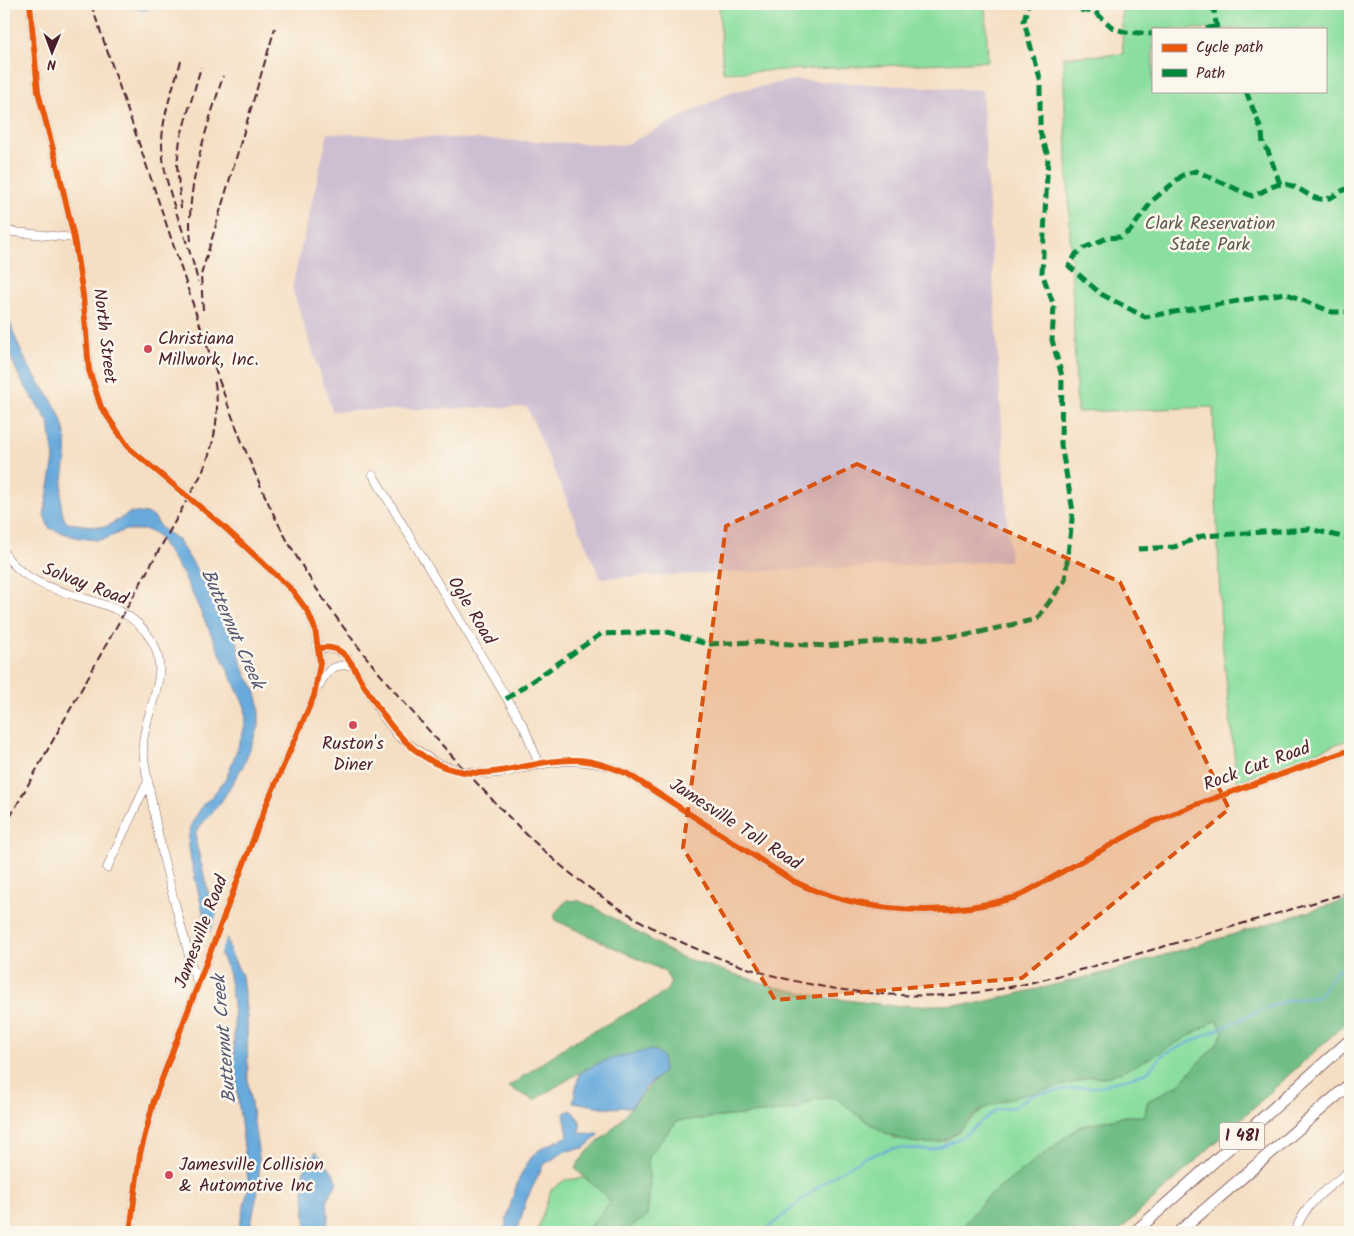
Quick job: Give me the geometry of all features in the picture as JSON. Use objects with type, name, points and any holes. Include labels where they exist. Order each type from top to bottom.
[{"type":"highway","name":"I 481","points":[[1135,1232],[1350,1040]]},
{"type":"highway","name":"I 481","points":[[1179,1232],[1350,1084]]},
{"type":"street","name":"North Street","points":[[30,4],[38,92],[74,238],[84,295],[89,370],[92,385],[106,416],[129,448],[223,526],[292,590],[310,617],[319,648]]},
{"type":"street","points":[[4,231],[74,238]]},
{"type":"street","name":"Ogle Road","points":[[373,475],[524,727],[539,764]]},
{"type":"street","name":"Solvay Road","points":[[4,553],[14,567],[29,579],[48,588],[119,610],[142,627],[157,651],[160,669],[144,731],[144,764],[161,851],[198,984]]},
{"type":"street","name":"Jamesville Toll Road","points":[[319,648],[336,649],[348,658],[393,730],[432,761],[446,768],[470,773],[507,772],[539,764],[576,760],[610,766],[628,774],[793,881],[820,894],[849,902],[888,908],[955,909],[993,904],[1017,897],[1152,822],[1174,813]]},
{"type":"street","name":"Jamesville Road","points":[[130,1232],[145,1127],[198,984],[212,954],[267,803],[314,696],[320,663],[319,648]]},
{"type":"street","points":[[314,696],[330,669],[337,664],[352,665]]},
{"type":"street","name":"Rock Cut Road","points":[[1174,813],[1350,750]]},
{"type":"street","points":[[107,868],[148,781]]},
{"type":"street","points":[[1295,1232],[1302,1216],[1312,1203],[1350,1170]]},
{"type":"highlighted area","points":[[857,464],[1120,582],[1229,809],[1022,978],[775,1000],[683,848],[726,526]]},
{"type":"shaded area","points":[[793,80],[982,90],[1010,561],[600,578],[527,407],[332,411],[292,288],[328,133],[625,145],[731,92]]},
{"type":"green space","points":[[719,4],[985,4],[988,61],[723,73]]},
{"type":"green space","name":"Clark Reservation State Park","points":[[1121,4],[1350,4],[1350,739],[1237,782],[1221,631],[1213,407],[1077,412],[1063,57],[1123,54]]},
{"type":"green space","points":[[1350,899],[1350,1019],[1118,1232],[958,1232],[985,1199],[1079,1127],[1125,1116],[1144,1116],[1148,1101],[1179,1084],[1216,1045],[1223,1032],[1217,1020],[1151,1058],[1123,1071],[1107,1077],[1088,1077],[1062,1086],[1009,1099],[988,1107],[948,1138],[932,1143],[905,1141],[892,1136],[868,1122],[835,1097],[816,1099],[794,1110],[677,1121],[648,1157],[650,1190],[647,1217],[621,1232],[590,1232],[588,1229],[610,1202],[575,1168],[590,1149],[620,1121],[663,1072],[587,1068],[534,1100],[508,1087],[569,1044],[658,997],[667,990],[671,982],[664,971],[555,920],[555,913],[567,900],[579,901],[594,907],[678,956],[771,986],[828,998],[895,1006],[975,1004],[1112,971]]},
{"type":"green space","points":[[1217,1020],[1223,1032],[1216,1045],[1179,1084],[1148,1101],[1144,1117],[1125,1116],[1079,1127],[985,1199],[958,1232],[621,1232],[633,1226],[646,1210],[649,1191],[648,1157],[677,1121],[794,1110],[816,1099],[835,1097],[863,1119],[896,1139],[948,1140],[986,1107],[1023,1093],[1072,1083],[1089,1077],[1106,1077]]},
{"type":"green space","points":[[584,1178],[602,1190],[610,1202],[588,1229],[590,1232],[537,1232],[551,1190],[565,1180]]},
{"type":"water","name":"Butternut Creek","points":[[4,306],[23,356],[51,399],[64,428],[66,451],[61,506],[67,523],[101,527],[108,526],[131,512],[149,514],[155,518],[161,528],[177,539],[230,620],[236,635],[241,662],[247,677],[254,687],[259,704],[259,726],[244,764],[221,802],[196,831],[196,843],[210,899],[221,916],[230,951],[242,976],[247,1017],[248,1083],[259,1157],[259,1186],[249,1232],[238,1232],[248,1189],[248,1179],[234,1068],[234,1016],[231,986],[228,971],[205,920],[191,861],[188,839],[192,823],[204,803],[210,799],[227,777],[243,733],[246,718],[245,707],[184,576],[157,535],[146,530],[125,530],[105,539],[95,540],[75,537],[49,528],[44,515],[54,459],[49,423],[21,380],[4,343]]},
{"type":"water","points":[[653,1050],[662,1056],[663,1072],[645,1088],[631,1107],[608,1108],[573,1102],[579,1074],[605,1061],[624,1055]]},
{"type":"water","points":[[571,1110],[580,1121],[580,1133],[600,1134],[584,1148],[566,1151],[543,1165],[526,1201],[517,1232],[504,1232],[515,1189],[525,1168],[537,1152],[568,1136],[564,1113]]},
{"type":"water","points":[[316,1152],[332,1171],[338,1182],[327,1199],[327,1232],[306,1232],[303,1172]]},
{"type":"pier","points":[[219,909],[228,933],[219,956],[209,936]]},
{"type":"waterway","points":[[127,4],[143,10],[157,4]]},
{"type":"waterway","points":[[763,1232],[828,1179],[865,1157],[894,1148],[931,1150],[962,1137],[996,1110],[1014,1107],[1031,1095],[1080,1087],[1097,1087],[1146,1073],[1164,1054],[1261,1010],[1290,1000],[1318,997],[1339,968],[1350,963]]},
{"type":"railway","points":[[91,4],[221,387],[260,484],[291,546],[329,607],[395,691],[507,816],[579,880],[620,908],[663,933],[708,954],[754,970],[802,983],[851,991],[900,995],[971,993],[991,991],[1031,982],[1142,953],[1350,892]]},
{"type":"railway","points":[[203,310],[201,275],[275,28]]},
{"type":"railway","points":[[181,61],[171,92],[162,134],[163,162],[171,196],[198,282]]},
{"type":"railway","points":[[181,208],[177,165],[180,139],[201,67]]},
{"type":"railway","points":[[191,241],[191,199],[194,179],[204,137],[223,76]]},
{"type":"railway","points":[[4,828],[202,473],[216,427],[217,403],[214,379]]},
{"type":"marked path","points":[[506,699],[601,634],[668,632],[706,644],[756,642],[827,646],[967,635],[1037,619],[1065,580],[1073,511],[1061,445],[1062,376],[1052,340],[1054,306],[1042,273],[1048,156],[1040,131],[1040,82],[1024,21],[1028,4]]},
{"type":"marked path","points":[[1067,4],[1078,10],[1095,12],[1113,28],[1125,32],[1152,34]]},
{"type":"marked path","points":[[1213,4],[1217,28]]},
{"type":"marked path","points":[[1209,28],[1216,26]]},
{"type":"marked path","points":[[1246,92],[1262,132],[1263,145],[1268,151],[1280,184]]},
{"type":"marked path","points":[[1350,188],[1329,198],[1319,199],[1293,186],[1281,184],[1252,196],[1196,171],[1183,175],[1153,200],[1130,231],[1120,237],[1107,238],[1084,248],[1076,254],[1069,266],[1101,294],[1145,317],[1285,293],[1332,312],[1346,312],[1350,309]]},
{"type":"marked path","points":[[1138,549],[1174,547],[1202,536],[1310,529],[1350,539]]},
{"type":"cycle path","points":[[30,4],[38,92],[74,238],[83,295],[89,370],[101,407],[129,448],[223,526],[292,590],[308,612],[315,629],[320,663],[314,696],[267,803],[154,1100],[140,1154],[130,1232]]},
{"type":"cycle path","points":[[319,648],[333,648],[345,655],[393,728],[412,747],[435,763],[453,770],[471,773],[489,773],[559,761],[577,760],[603,765],[628,774],[793,881],[819,892],[847,900],[875,906],[904,909],[961,908],[1017,897],[1152,822],[1350,750]]},
{"type":"place","name":"Christiana Millwork, Inc.","points":[[148,349]]},
{"type":"place","name":"Ruston's Diner","points":[[353,725]]},
{"type":"place","name":"Jamesville Collision & Automotive Inc","points":[[169,1175]]}]
